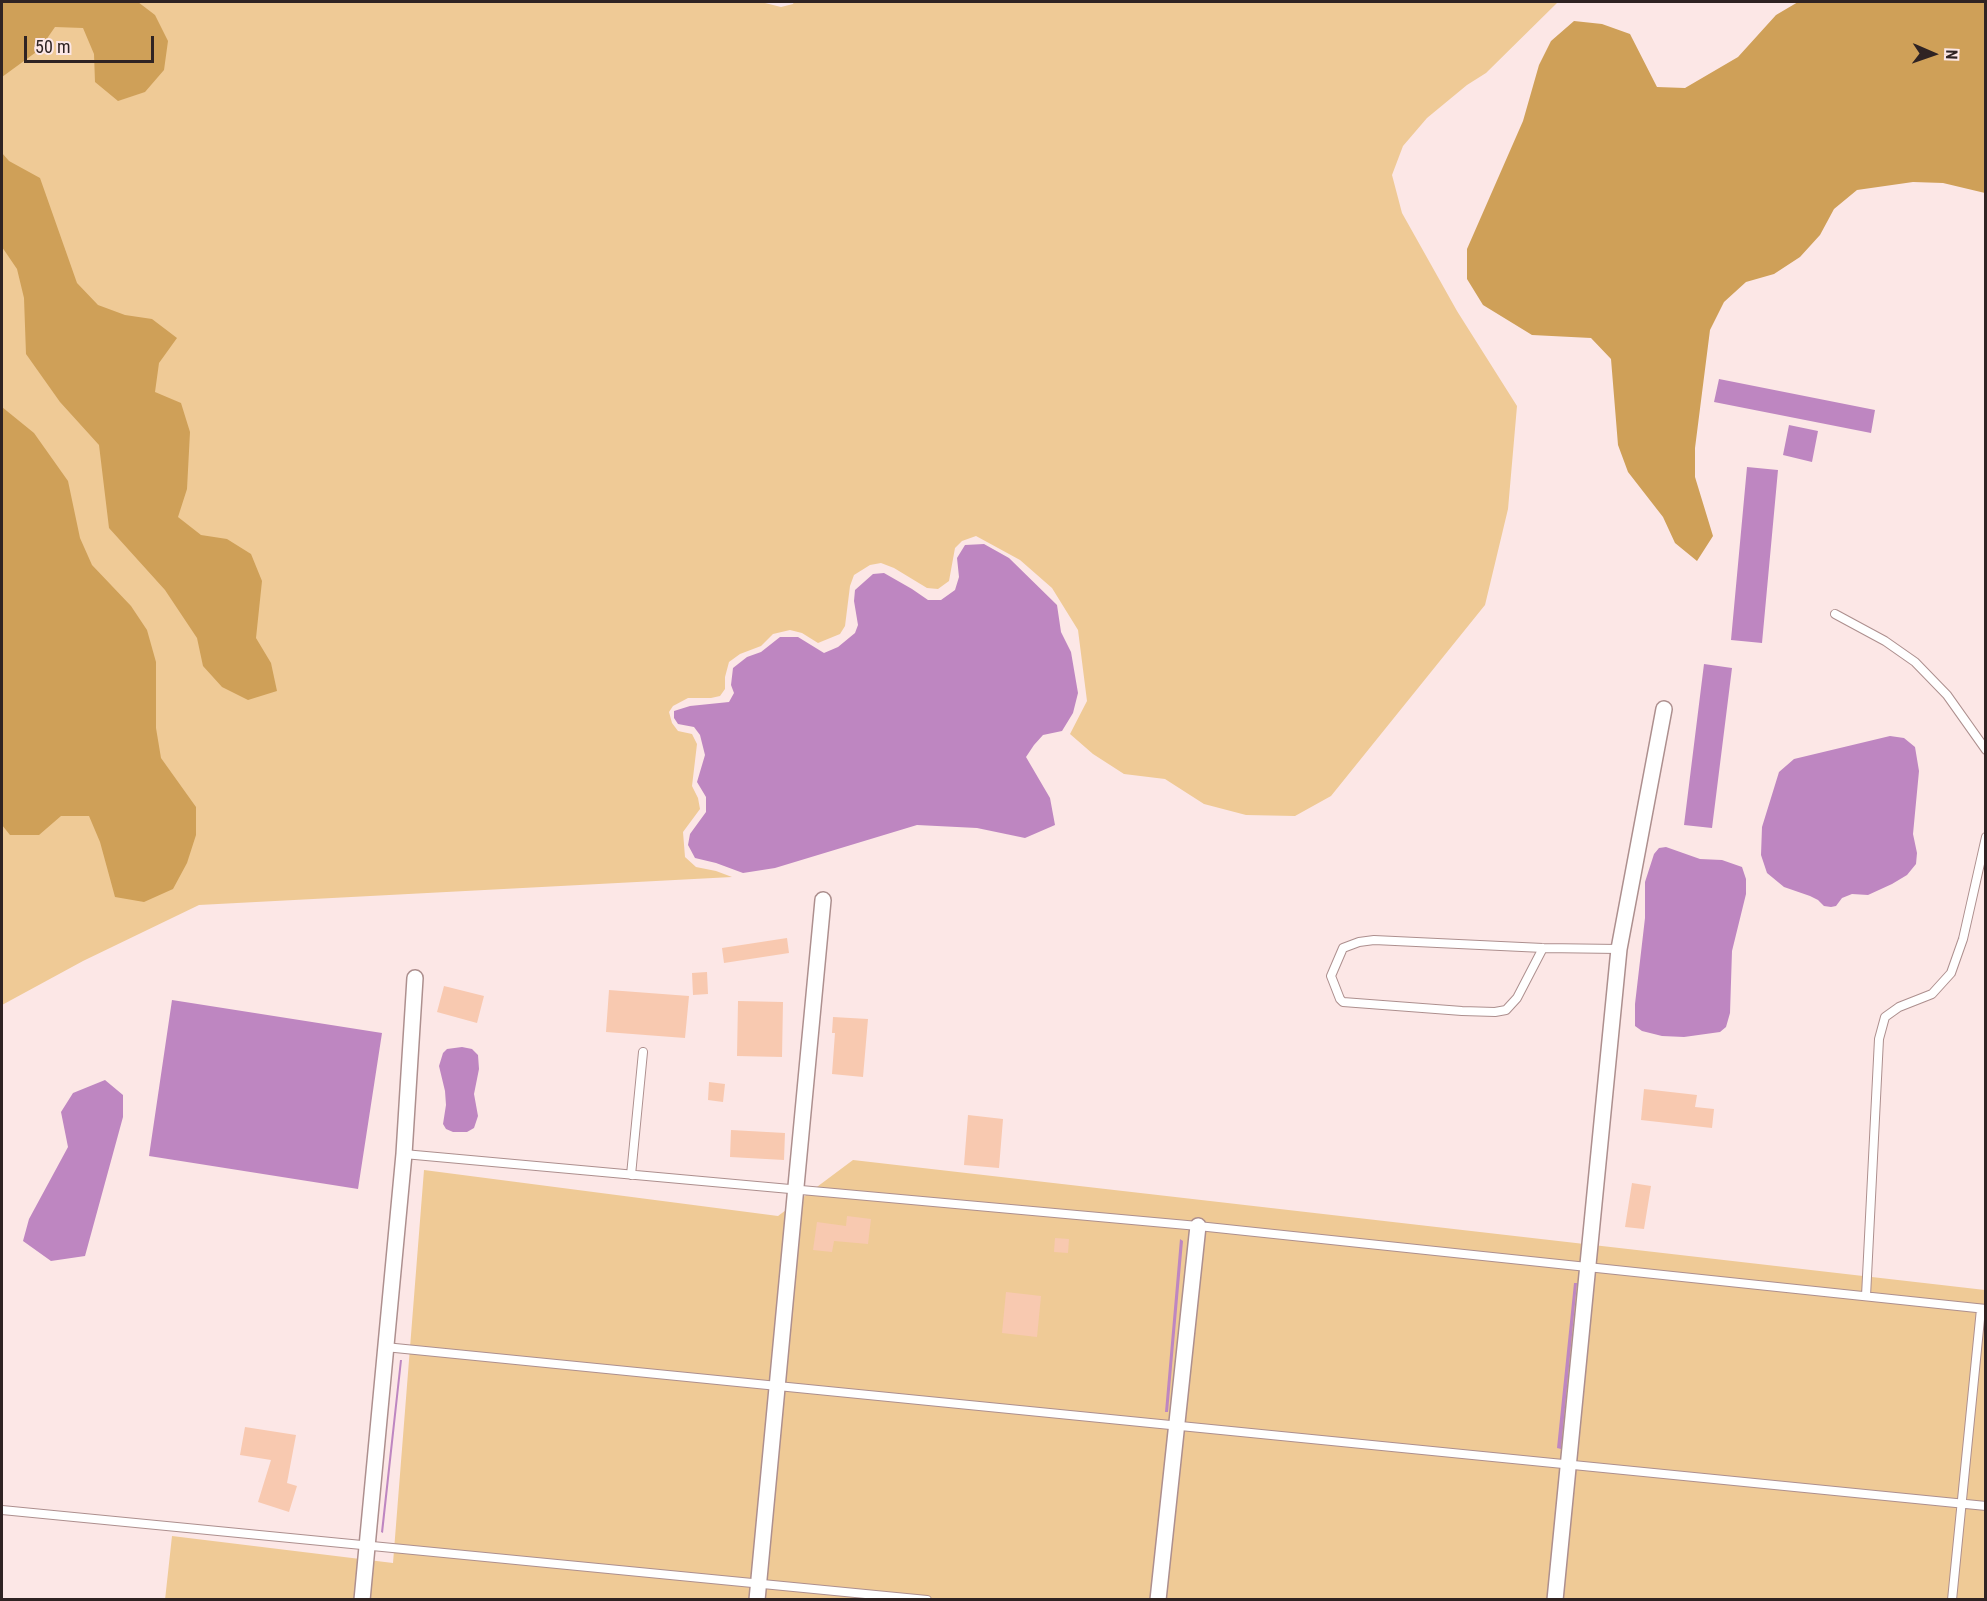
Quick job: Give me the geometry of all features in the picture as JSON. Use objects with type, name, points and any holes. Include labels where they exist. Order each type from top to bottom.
[{"type":"street","points":[[1555,1599],[1619,949],[1664,709]]},
{"type":"street","points":[[757,1599],[823,900]]},
{"type":"street","points":[[362,1599],[404,1154],[415,978]]},
{"type":"street","points":[[1158,1599],[1198,1226]]},
{"type":"lane","points":[[1835,614],[1885,641],[1915,662],[1947,695],[1986,750]]},
{"type":"lane","points":[[1866,1296],[1879,1040],[1882,1028],[1885,1017],[1899,1007],[1932,994],[1951,973],[1963,939],[1986,837]]},
{"type":"lane","points":[[1543,948],[1517,998],[1506,1010],[1495,1012],[1343,1002],[1331,976],[1343,948],[1359,942],[1374,940],[1619,949]]},
{"type":"lane","points":[[631,1175],[643,1053]]},
{"type":"lane","points":[[404,1154],[1198,1226],[1983,1309],[1952,1599]]},
{"type":"lane","points":[[386,1347],[1986,1506]]},
{"type":"lane","points":[[2,1510],[927,1599]]},
{"type":"shaded area","points":[[2,2],[761,2],[781,7],[794,2],[1558,2],[1486,73],[1467,85],[1427,118],[1403,146],[1392,175],[1402,213],[1457,311],[1517,406],[1508,509],[1485,605],[1331,796],[1295,816],[1246,815],[1204,804],[1165,779],[1124,774],[1093,754],[1070,734],[1087,701],[1078,630],[1052,588],[1020,560],[976,536],[962,541],[955,548],[949,581],[938,589],[927,588],[894,568],[881,563],[870,565],[854,575],[850,586],[845,626],[840,634],[818,643],[802,633],[790,630],[773,634],[761,646],[740,654],[729,662],[725,689],[720,696],[688,698],[673,706],[669,712],[672,723],[678,731],[692,734],[697,744],[692,786],[700,809],[683,832],[685,857],[696,867],[732,877],[199,905],[83,961],[2,1005]]},
{"type":"shaded area","points":[[2,2],[138,2],[155,15],[168,41],[164,70],[145,92],[118,101],[95,82],[94,54],[83,28],[55,27],[39,50],[2,77]]},
{"type":"shaded area","points":[[1798,2],[1985,2],[1985,193],[1943,183],[1913,182],[1857,190],[1834,209],[1820,235],[1800,257],[1774,274],[1746,282],[1724,302],[1710,330],[1695,448],[1695,477],[1713,536],[1697,561],[1675,543],[1663,517],[1628,472],[1618,445],[1611,359],[1591,338],[1532,335],[1483,305],[1467,279],[1467,249],[1523,121],[1539,65],[1551,41],[1574,21],[1602,24],[1630,34],[1657,87],[1685,88],[1738,57],[1776,15]]},
{"type":"shaded area","points":[[2,153],[9,161],[40,178],[77,283],[98,305],[125,315],[152,319],[177,338],[159,363],[155,392],[181,403],[190,432],[187,489],[178,517],[201,535],[227,539],[251,554],[262,581],[256,638],[271,663],[277,691],[248,700],[222,687],[203,666],[197,638],[165,590],[109,528],[99,445],[60,402],[26,354],[24,298],[17,269],[2,247]]},
{"type":"shaded area","points":[[1719,379],[1875,410],[1871,433],[1714,402]]},
{"type":"shaded area","points":[[2,407],[34,433],[68,481],[80,538],[92,565],[131,606],[147,630],[156,662],[156,728],[161,758],[196,807],[196,835],[187,863],[173,889],[144,902],[115,897],[100,842],[89,816],[61,816],[39,835],[10,835],[2,825]]},
{"type":"shaded area","points":[[1789,425],[1818,431],[1812,462],[1783,455]]},
{"type":"shaded area","points":[[1747,467],[1778,470],[1762,643],[1731,640]]},
{"type":"shaded area","points":[[984,544],[1009,558],[1057,605],[1061,632],[1071,652],[1078,693],[1073,713],[1062,731],[1043,735],[1026,757],[1050,798],[1055,825],[1025,838],[977,828],[917,825],[775,868],[743,873],[695,858],[688,845],[690,834],[706,812],[706,797],[697,782],[705,755],[700,735],[694,727],[678,724],[674,718],[674,711],[690,706],[729,702],[734,693],[731,685],[733,668],[747,657],[761,652],[780,637],[798,637],[824,653],[838,647],[855,633],[858,625],[854,601],[855,590],[873,574],[884,573],[928,600],[941,600],[955,590],[959,577],[957,558],[965,545]]},
{"type":"shaded area","points":[[1704,664],[1732,668],[1712,828],[1684,825]]},
{"type":"shaded area","points":[[1890,736],[1904,738],[1915,747],[1919,771],[1913,834],[1917,853],[1916,864],[1907,875],[1892,884],[1868,895],[1852,894],[1842,898],[1836,906],[1831,907],[1824,906],[1810,896],[1784,887],[1767,873],[1761,855],[1762,827],[1779,772],[1794,759]]},
{"type":"shaded area","points":[[1666,847],[1700,859],[1722,860],[1742,867],[1746,879],[1746,894],[1732,951],[1730,1013],[1726,1027],[1720,1032],[1684,1037],[1662,1036],[1642,1031],[1635,1026],[1635,1004],[1645,918],[1645,882],[1654,854],[1659,848]]},
{"type":"shaded area","points":[[172,1000],[382,1033],[358,1189],[149,1156]]},
{"type":"shaded area","points":[[462,1047],[472,1049],[478,1055],[479,1069],[474,1094],[478,1116],[474,1128],[467,1132],[453,1132],[446,1129],[443,1124],[446,1105],[439,1066],[443,1053],[447,1049]]},
{"type":"shaded area","points":[[105,1080],[123,1095],[123,1117],[85,1256],[51,1261],[23,1241],[29,1219],[68,1147],[61,1112],[73,1093]]},
{"type":"shaded area","points":[[853,1160],[1985,1290],[1985,1599],[165,1600],[172,1536],[393,1563],[424,1170],[778,1216]]},
{"type":"shaded area","points":[[1180,1239],[1183,1241],[1168,1412],[1165,1412]]},
{"type":"shaded area","points":[[1574,1283],[1577,1283],[1561,1449],[1557,1448]]},
{"type":"shaded area","points":[[400,1360],[402,1360],[383,1533],[381,1532]]},
{"type":"building","points":[[787,938],[789,953],[724,963],[722,948]]},
{"type":"building","points":[[707,972],[708,994],[693,995],[692,973]]},
{"type":"building","points":[[444,986],[484,996],[477,1023],[437,1012]]},
{"type":"building","points":[[609,990],[689,996],[685,1038],[606,1032]]},
{"type":"building","points":[[738,1001],[783,1002],[782,1057],[737,1056]]},
{"type":"building","points":[[833,1017],[868,1019],[863,1077],[832,1074],[835,1033],[832,1033]]},
{"type":"building","points":[[709,1082],[725,1084],[723,1102],[708,1100]]},
{"type":"building","points":[[1644,1089],[1697,1095],[1695,1107],[1714,1109],[1712,1128],[1641,1120]]},
{"type":"building","points":[[968,1115],[1003,1119],[999,1168],[964,1165]]},
{"type":"building","points":[[731,1130],[785,1133],[784,1160],[730,1157]]},
{"type":"building","points":[[1632,1183],[1651,1186],[1644,1229],[1625,1227]]},
{"type":"building","points":[[847,1216],[871,1219],[868,1244],[834,1241],[832,1252],[813,1250],[817,1222],[846,1226]]},
{"type":"building","points":[[1055,1238],[1069,1239],[1068,1253],[1054,1252]]},
{"type":"building","points":[[1006,1292],[1041,1296],[1037,1337],[1002,1333]]},
{"type":"building","points":[[245,1427],[296,1435],[287,1483],[297,1486],[289,1512],[258,1502],[271,1460],[240,1455]]}]
